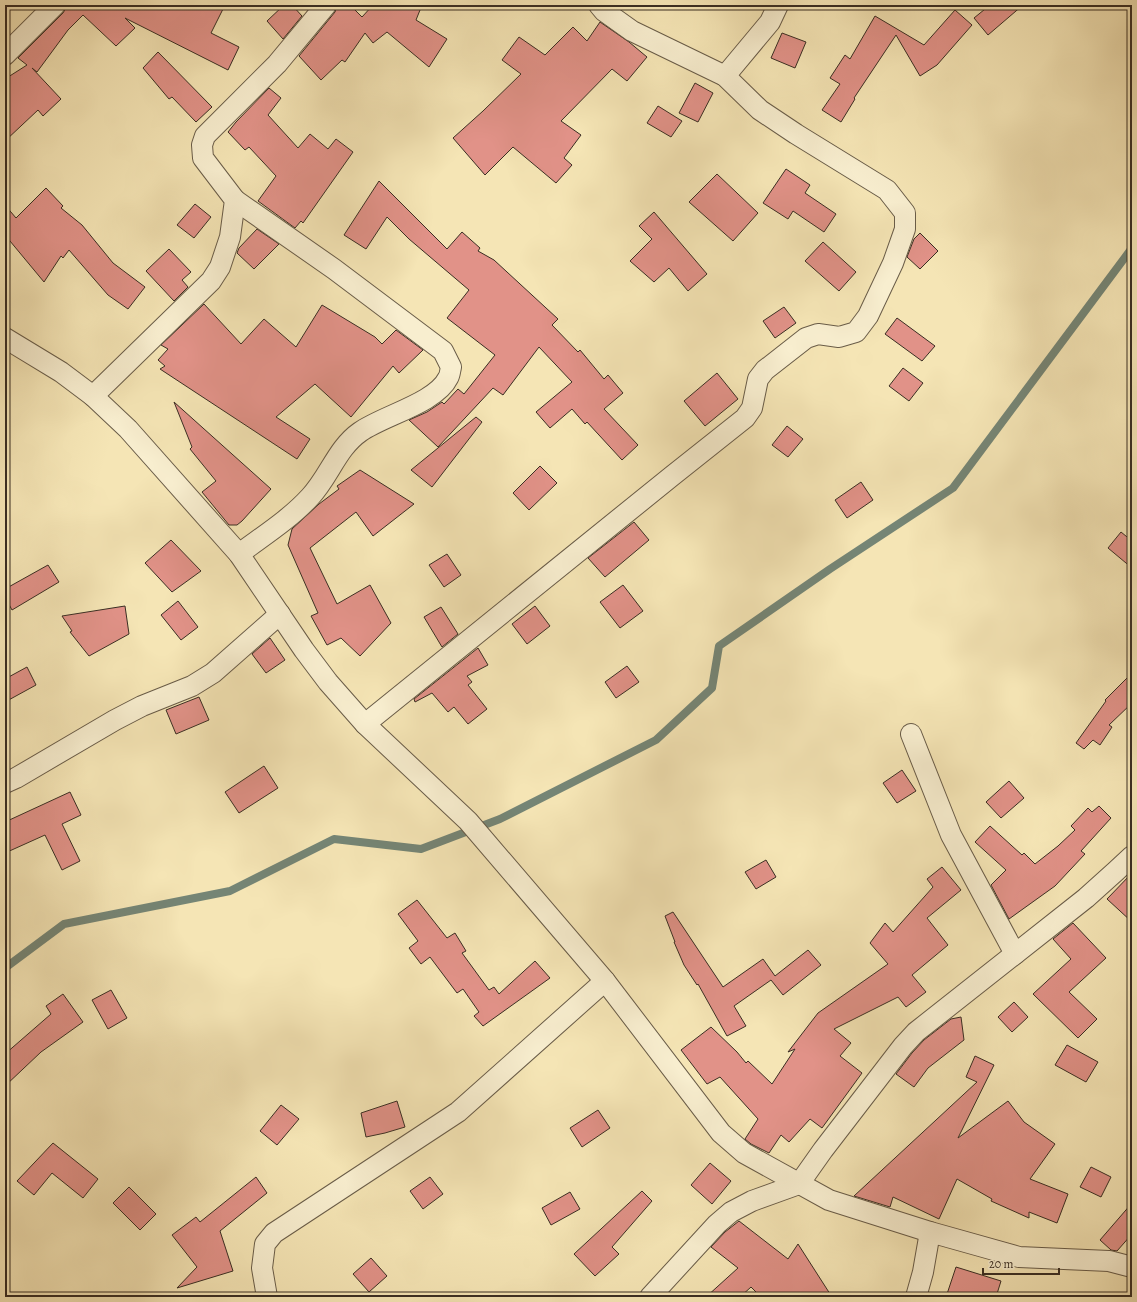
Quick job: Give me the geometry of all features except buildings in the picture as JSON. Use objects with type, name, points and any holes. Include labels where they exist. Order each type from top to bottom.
[{"type":"street","points":[[5,55],[55,5]]},
{"type":"street","points":[[239,554],[297,510],[311,496],[348,441],[361,431],[415,405],[437,391],[448,379],[452,367],[444,351],[334,269],[235,200],[203,158],[202,145],[205,136],[277,64],[326,5]]},
{"type":"street","points":[[365,724],[746,418],[752,408],[758,379],[765,370],[806,338],[818,334],[839,337],[856,332],[868,316],[895,256],[905,229],[905,213],[887,190],[760,110],[725,76],[632,31],[598,5]]},
{"type":"street","points":[[725,76],[770,22],[778,5]]},
{"type":"street","points":[[93,396],[211,281],[220,267],[230,237],[235,200]]},
{"type":"street","points":[[5,338],[61,372],[93,396],[128,429],[239,554],[304,650],[328,682],[365,724],[468,821],[605,981],[721,1133],[744,1152],[829,1200],[930,1232],[1019,1257],[1109,1260],[1132,1267]]},
{"type":"street","points":[[5,783],[115,720],[142,706],[192,686],[213,673],[280,614]]},
{"type":"street","points":[[911,734],[951,835],[1015,954]]},
{"type":"street","points":[[650,1297],[717,1224],[731,1212],[752,1201],[799,1184],[823,1150],[903,1046],[916,1032],[1086,898],[1132,856]]},
{"type":"street","points":[[267,1297],[262,1268],[265,1244],[274,1233],[458,1112],[605,981]]},
{"type":"street","points":[[916,1297],[923,1272],[930,1232]]},
{"type":"waterway","points":[[5,968],[64,924],[230,891],[334,839],[421,849],[500,819],[656,740],[712,688],[719,646],[830,569],[953,488],[1132,248]]}]
